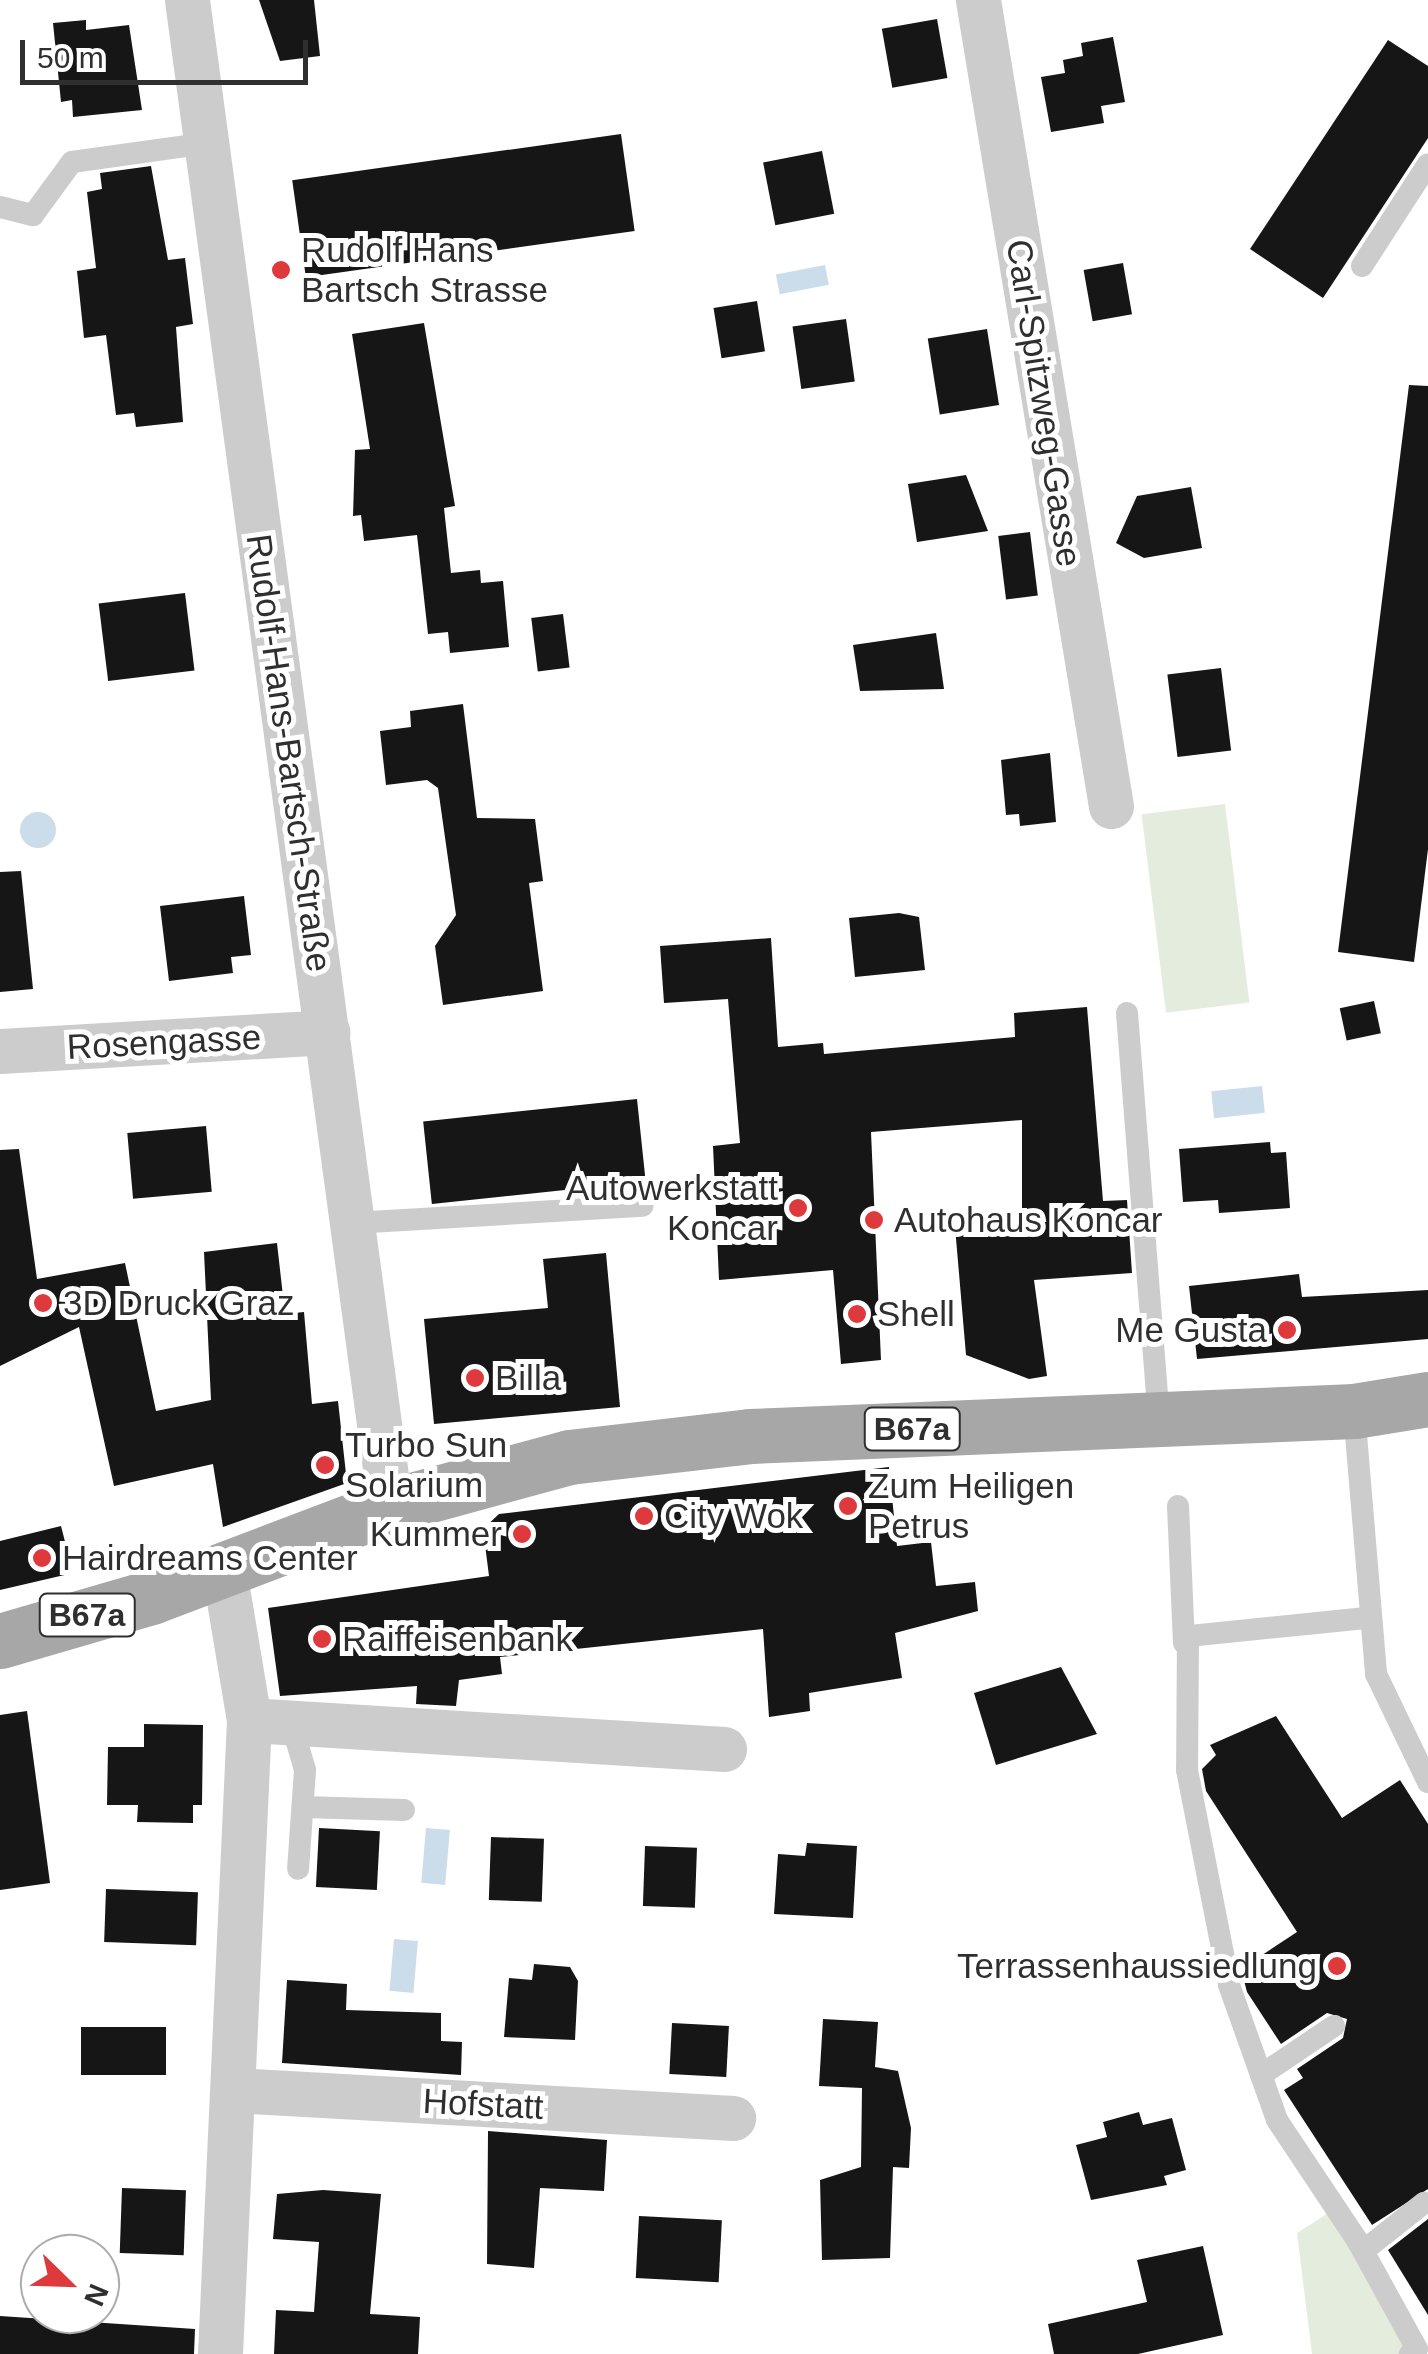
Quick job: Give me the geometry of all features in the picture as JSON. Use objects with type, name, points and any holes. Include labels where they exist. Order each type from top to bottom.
[{"type":"main road","name":"B67a","points":[[0,1641],[224,1570],[390,1506],[569,1457],[693,1442],[1354,1411],[1428,1400]]},
{"type":"street","name":"Rudolf-Hans-Bartsch-Straße","points":[[188,0],[390,1506]]},
{"type":"street","name":"Carl-Spitzweg-Gasse","points":[[978,0],[1111,806]]},
{"type":"street","name":"Rosengasse","points":[[0,1051],[327,1032]]},
{"type":"street","points":[[220,2354],[234,2090],[270,1721],[224,1570]]},
{"type":"street","points":[[270,1721],[724,1749]]},
{"type":"street","name":"Hofstatt","points":[[234,2090],[733,2118]]},
{"type":"lane","points":[[0,207],[33,215],[72,162],[207,143]]},
{"type":"lane","points":[[1362,266],[1428,164]]},
{"type":"lane","points":[[1127,1013],[1159,1418]]},
{"type":"lane","points":[[355,1237],[644,1206]]},
{"type":"lane","points":[[1354,1411],[1366,1618],[1388,1708],[1428,1782]]},
{"type":"lane","points":[[1178,1506],[1187,1770],[1229,1985],[1277,2120],[1363,2250],[1416,2352]]},
{"type":"lane","points":[[1184,1643],[1196,1633],[1366,1618]]},
{"type":"lane","points":[[270,1721],[305,1770],[298,1869]]},
{"type":"lane","points":[[303,1806],[404,1810]]},
{"type":"lane","points":[[1261,2075],[1334,2026]]},
{"type":"lane","points":[[1363,2250],[1424,2203]]},
{"type":"shaded area","points":[[1225,804],[1249,1003],[1166,1013],[1142,814]]},
{"type":"shaded area","points":[[1336,2208],[1410,2354],[1312,2354],[1297,2233]]},
{"type":"water","points":[[825,265],[829,285],[780,294],[776,275]]},
{"type":"water","points":[[38,812],[50,818],[56,830],[50,842],[38,848],[26,842],[20,830],[26,818]]},
{"type":"water","points":[[1262,1086],[1265,1113],[1214,1118],[1211,1091]]},
{"type":"water","points":[[426,1828],[450,1830],[445,1885],[421,1883]]},
{"type":"water","points":[[394,1939],[418,1941],[413,1993],[389,1991]]},
{"type":"building","points":[[259,0],[314,0],[320,56],[280,61]]},
{"type":"building","points":[[937,19],[947,78],[892,88],[882,29]]},
{"type":"building","points":[[86,20],[86,30],[129,25],[142,110],[73,117],[72,100],[61,102],[53,23]]},
{"type":"building","points":[[1113,37],[1125,102],[1101,106],[1104,123],[1051,132],[1041,77],[1065,73],[1063,60],[1083,56],[1081,43]]},
{"type":"building","points":[[1388,40],[1428,66],[1428,138],[1323,298],[1250,249]]},
{"type":"building","points":[[621,134],[635,231],[306,277],[292,180]]},
{"type":"building","points":[[822,151],[834,214],[775,225],[763,162]]},
{"type":"building","points":[[151,166],[168,260],[185,258],[193,324],[176,327],[183,422],[136,427],[134,413],[116,415],[106,335],[84,338],[77,271],[96,268],[87,192],[102,189],[100,173]]},
{"type":"building","points":[[1123,263],[1132,314],[1093,321],[1084,270]]},
{"type":"building","points":[[757,301],[765,351],[722,358],[714,308]]},
{"type":"building","points":[[846,319],[855,381],[801,389],[793,327]]},
{"type":"building","points":[[424,323],[455,506],[444,508],[451,573],[480,570],[481,583],[503,581],[509,647],[450,653],[448,632],[428,634],[417,535],[364,541],[361,515],[353,516],[355,450],[370,449],[352,334]]},
{"type":"building","points":[[987,329],[999,405],[940,414],[928,338]]},
{"type":"building","points":[[1409,385],[1428,386],[1428,849],[1414,962],[1338,952]]},
{"type":"building","points":[[966,475],[988,531],[917,542],[908,484]]},
{"type":"building","points":[[1191,487],[1202,548],[1144,558],[1116,543],[1137,496]]},
{"type":"building","points":[[1030,532],[1038,596],[1006,599],[998,536]]},
{"type":"building","points":[[185,593],[195,670],[108,681],[99,604]]},
{"type":"building","points":[[563,614],[570,668],[538,671],[531,618]]},
{"type":"building","points":[[936,633],[944,689],[860,691],[853,645]]},
{"type":"building","points":[[1221,668],[1231,750],[1178,757],[1167,675]]},
{"type":"building","points":[[463,704],[477,818],[535,819],[543,881],[529,883],[543,991],[443,1005],[435,946],[456,915],[438,788],[427,780],[386,785],[380,731],[411,727],[410,711]]},
{"type":"building","points":[[1050,753],[1056,822],[1020,826],[1019,814],[1006,815],[1001,760]]},
{"type":"building","points":[[21,871],[33,989],[0,992],[0,872]]},
{"type":"building","points":[[244,896],[251,955],[231,957],[233,973],[169,981],[160,906]]},
{"type":"building","points":[[899,913],[919,917],[925,970],[855,977],[849,918]]},
{"type":"building","points":[[771,938],[778,1047],[823,1043],[824,1054],[1015,1037],[1014,1013],[1087,1007],[1103,1201],[1127,1200],[1132,1273],[1034,1280],[1047,1376],[1029,1379],[966,1355],[954,1215],[1022,1208],[1022,1120],[871,1132],[881,1360],[841,1364],[833,1270],[719,1280],[713,1146],[740,1143],[728,999],[664,1003],[660,946]]},
{"type":"building","points":[[1374,1001],[1381,1033],[1347,1041],[1340,1008]]},
{"type":"building","points":[[637,1099],[646,1182],[432,1204],[423,1121]]},
{"type":"building","points":[[206,1126],[212,1192],[133,1199],[127,1133]]},
{"type":"building","points":[[1270,1142],[1271,1153],[1286,1152],[1290,1208],[1219,1213],[1218,1200],[1183,1202],[1179,1149]]},
{"type":"building","points":[[19,1149],[37,1279],[125,1263],[156,1411],[211,1400],[204,1252],[277,1243],[285,1314],[304,1312],[312,1404],[338,1401],[347,1483],[223,1527],[213,1464],[114,1486],[79,1327],[0,1366],[0,1150]]},
{"type":"building","points":[[606,1253],[620,1407],[434,1424],[424,1319],[548,1308],[543,1259]]},
{"type":"building","points":[[1299,1274],[1302,1297],[1428,1290],[1428,1339],[1197,1359],[1189,1286]]},
{"type":"building","points":[[889,1467],[897,1546],[931,1542],[936,1586],[975,1582],[978,1611],[895,1633],[902,1678],[809,1693],[810,1711],[769,1717],[763,1629],[500,1657],[502,1674],[459,1680],[456,1706],[416,1704],[417,1686],[280,1696],[268,1608],[489,1576],[483,1529],[499,1514]]},
{"type":"building","points":[[61,1526],[73,1573],[0,1590],[0,1541]]},
{"type":"building","points":[[1061,1667],[1097,1734],[996,1765],[974,1693]]},
{"type":"building","points":[[27,1711],[50,1883],[0,1890],[0,1715]]},
{"type":"building","name":"Terrassenhaussiedlung","points":[[1276,1716],[1342,1818],[1400,1780],[1428,1824],[1428,2189],[1372,2225],[1284,2090],[1303,2078],[1297,2069],[1343,2038],[1347,2019],[1327,2013],[1281,2044],[1247,1992],[1241,1969],[1297,1932],[1206,1791],[1202,1769],[1216,1755],[1210,1745]]},
{"type":"building","points":[[144,1724],[203,1725],[202,1805],[193,1805],[193,1823],[137,1822],[138,1805],[107,1805],[108,1747],[144,1747]]},
{"type":"building","points":[[319,1828],[380,1831],[377,1890],[316,1887]]},
{"type":"building","points":[[491,1837],[544,1839],[542,1902],[489,1900]]},
{"type":"building","points":[[807,1843],[857,1846],[853,1918],[774,1914],[778,1854],[805,1856]]},
{"type":"building","points":[[645,1846],[697,1848],[695,1908],[643,1906]]},
{"type":"building","points":[[106,1889],[198,1892],[196,1945],[104,1942]]},
{"type":"building","points":[[534,1964],[570,1967],[578,1981],[575,2040],[504,2037],[509,1978],[532,1980]]},
{"type":"building","points":[[287,1980],[347,1984],[346,2010],[441,2013],[441,2041],[462,2042],[461,2075],[282,2063]]},
{"type":"building","points":[[823,2019],[878,2022],[875,2067],[898,2071],[911,2128],[909,2168],[893,2167],[890,2258],[822,2260],[820,2180],[861,2167],[862,2088],[819,2086]]},
{"type":"building","points":[[672,2023],[729,2026],[726,2077],[669,2074]]},
{"type":"building","points":[[81,2027],[166,2027],[166,2075],[81,2075]]},
{"type":"building","points":[[1139,2112],[1143,2125],[1172,2118],[1186,2170],[1164,2176],[1167,2185],[1091,2200],[1076,2145],[1107,2137],[1103,2122]]},
{"type":"building","points":[[488,2131],[607,2140],[604,2191],[540,2188],[534,2268],[487,2264]]},
{"type":"building","points":[[122,2188],[186,2190],[184,2255],[120,2253]]},
{"type":"building","points":[[323,2190],[381,2194],[370,2314],[420,2317],[418,2354],[274,2354],[276,2310],[314,2312],[319,2242],[273,2239],[277,2194]]},
{"type":"building","points":[[639,2216],[722,2220],[719,2282],[636,2278]]},
{"type":"building","points":[[1428,2219],[1428,2315],[1388,2250]]},
{"type":"building","points":[[1203,2246],[1223,2335],[1138,2354],[1054,2354],[1048,2324],[1147,2302],[1137,2260]]},
{"type":"building","points":[[0,2316],[20,2317],[20,2334],[120,2334],[120,2324],[195,2329],[194,2354],[0,2354]]},
{"type":"place","name":"Rudolf Hans Bartsch Strasse","points":[[281,270]]},
{"type":"place","name":"Autowerkstatt Koncar","points":[[798,1208]]},
{"type":"place","name":"Autohaus Koncar","points":[[874,1220]]},
{"type":"place","name":"3D Druck Graz","points":[[43,1303]]},
{"type":"place","name":"Shell","points":[[857,1314]]},
{"type":"place","name":"Me Gusta","points":[[1287,1330]]},
{"type":"place","name":"Billa","points":[[475,1378]]},
{"type":"place","name":"Turbo Sun Solarium","points":[[325,1465]]},
{"type":"place","name":"Zum Heiligen Petrus","points":[[848,1506]]},
{"type":"place","name":"City Wok","points":[[644,1516]]},
{"type":"place","name":"Kummer","points":[[522,1534]]},
{"type":"place","name":"Hairdreams Center","points":[[42,1558]]},
{"type":"place","name":"Raiffeisenbank","points":[[322,1639]]},
{"type":"place","name":"Terrassenhaussiedlung","points":[[1337,1966]]}]
